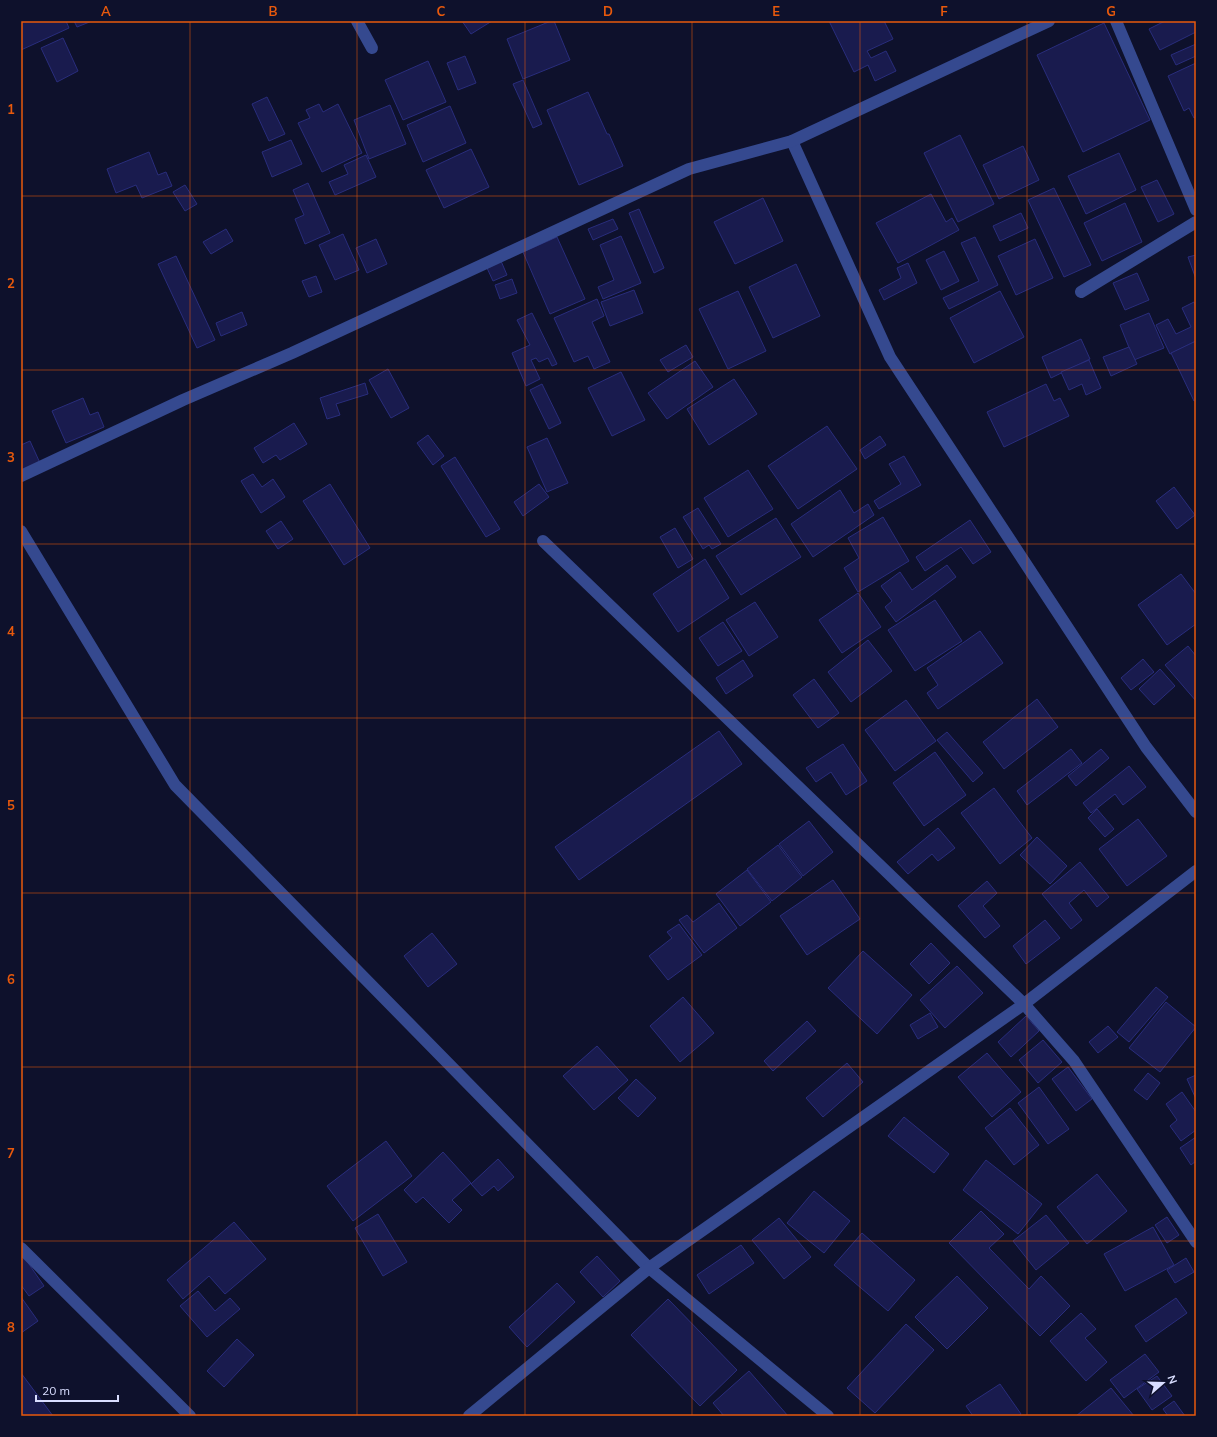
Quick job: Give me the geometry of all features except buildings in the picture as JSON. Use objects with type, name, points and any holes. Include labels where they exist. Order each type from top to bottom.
[{"type":"street","points":[[356,21],[372,48]]},
{"type":"street","points":[[21,476],[183,400],[292,353],[689,169],[792,140],[1049,21]]},
{"type":"street","points":[[1116,21],[1196,210]]},
{"type":"street","points":[[792,140],[890,357],[1146,747],[1196,812]]},
{"type":"street","points":[[1081,292],[1196,222]]},
{"type":"street","points":[[21,531],[175,785],[649,1268],[828,1416]]},
{"type":"street","points":[[543,541],[1024,1004],[1074,1061],[1196,1242]]},
{"type":"street","points":[[469,1416],[649,1268],[1024,1004],[1196,870]]},
{"type":"street","points":[[21,1248],[190,1416]]}]
